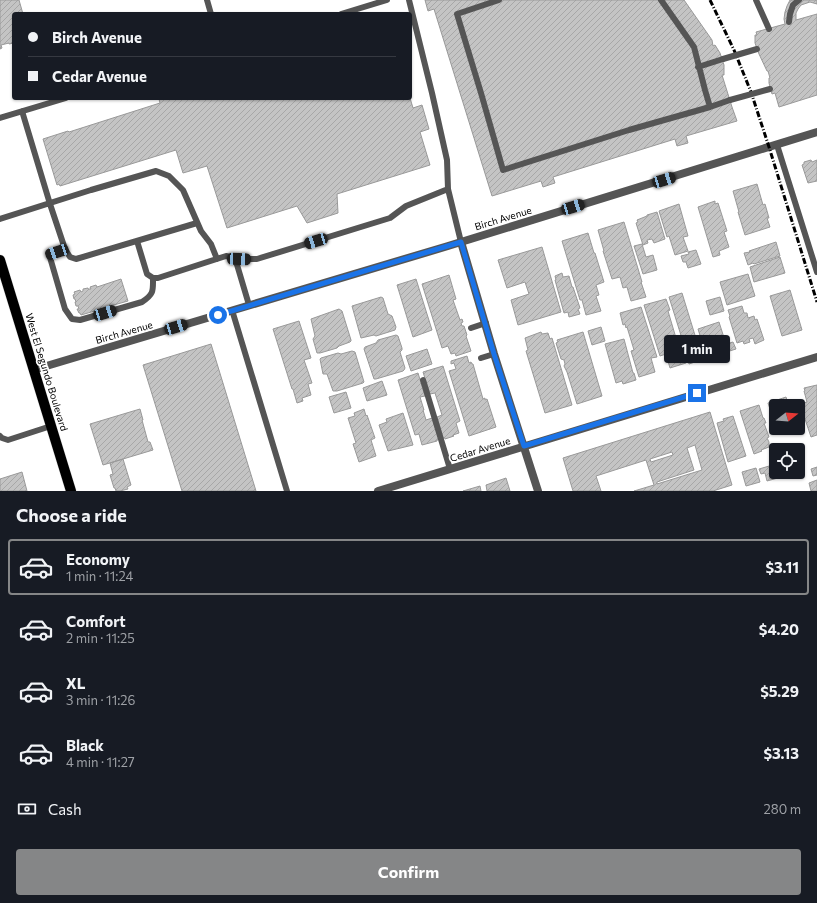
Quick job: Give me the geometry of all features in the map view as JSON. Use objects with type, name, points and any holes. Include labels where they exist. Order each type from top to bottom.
[{"type":"main road","name":"West El Segundo Boulevard","points":[[0,260],[71,491]]},
{"type":"street","name":"Birch Avenue","points":[[33,370],[461,242],[817,132]]},
{"type":"street","points":[[461,242],[494,354],[538,491]]},
{"type":"street","name":"Cedar Avenue","points":[[382,490],[817,357]]},
{"type":"lane","points":[[207,0],[210,12]]},
{"type":"lane","points":[[348,12],[387,0]]},
{"type":"lane","points":[[409,0],[412,12]]},
{"type":"lane","points":[[499,0],[457,14],[503,170],[629,130],[770,89]]},
{"type":"lane","points":[[661,0],[694,47],[698,67],[710,107]]},
{"type":"lane","points":[[756,0],[769,29]]},
{"type":"lane","points":[[790,22],[790,14],[793,5],[799,0]]},
{"type":"lane","points":[[412,12],[447,160],[448,189],[461,242]]},
{"type":"lane","points":[[698,67],[757,50]]},
{"type":"lane","points":[[0,118],[60,100]]},
{"type":"lane","points":[[22,112],[50,204],[65,249],[70,257],[76,259],[197,223]]},
{"type":"lane","points":[[777,145],[817,272]]},
{"type":"lane","points":[[0,219],[90,190],[156,171],[169,176],[183,190],[200,231],[211,244],[217,259]]},
{"type":"lane","points":[[136,241],[147,274],[153,278],[158,278],[226,256],[257,260],[390,218],[406,206],[448,189]]},
{"type":"lane","points":[[65,249],[49,254],[65,309],[72,319],[80,320],[142,302],[150,297],[153,290],[153,278]]},
{"type":"lane","points":[[235,258],[250,305]]},
{"type":"lane","points":[[232,310],[287,491]]},
{"type":"lane","points":[[471,328],[486,324]]},
{"type":"lane","points":[[481,358],[494,354]]},
{"type":"lane","points":[[423,380],[450,469]]},
{"type":"lane","points":[[0,436],[8,440],[51,426]]},
{"type":"building","points":[[0,0],[19,0],[22,12],[12,12],[12,43],[1,45],[2,48],[0,49]]},
{"type":"building","points":[[425,0],[684,0],[712,40],[713,46],[715,45],[720,53],[724,65],[724,75],[722,75],[737,121],[686,136],[688,143],[677,146],[675,139],[553,177],[555,183],[543,187],[541,181],[492,196],[434,9],[428,11]]},
{"type":"building","points":[[790,0],[817,0],[817,4],[810,2],[801,5],[796,13],[796,20],[817,14],[817,95],[779,107],[775,93],[772,94],[768,71],[755,43],[755,35],[757,35],[756,32],[785,24],[785,12]]},
{"type":"building","points":[[159,100],[411,100],[413,108],[422,105],[429,129],[420,132],[430,165],[337,194],[338,213],[307,223],[297,206],[227,228],[207,166],[183,173],[176,150],[60,186],[59,184],[57,185],[43,139],[160,103]]},
{"type":"building","points":[[811,160],[812,162],[817,160],[817,181],[808,183],[802,165],[804,162]]},
{"type":"building","points":[[757,184],[763,205],[765,204],[770,227],[745,235],[733,191]]},
{"type":"building","points":[[715,201],[715,204],[718,203],[727,231],[724,232],[729,247],[719,251],[720,255],[713,257],[698,207]]},
{"type":"building","points":[[679,204],[688,236],[683,237],[688,251],[675,255],[669,236],[667,237],[659,211]]},
{"type":"building","points":[[657,212],[665,239],[654,243],[652,239],[647,240],[648,243],[643,245],[636,223],[638,222],[637,220]]},
{"type":"building","points":[[624,222],[646,297],[631,301],[627,287],[623,288],[620,277],[612,279],[598,230]]},
{"type":"building","points":[[588,233],[604,282],[596,285],[599,295],[596,296],[601,311],[586,315],[562,241]]},
{"type":"building","points":[[776,242],[780,256],[748,265],[744,253]]},
{"type":"building","points":[[642,244],[646,257],[653,255],[657,270],[643,274],[634,246]]},
{"type":"building","points":[[542,247],[561,312],[518,325],[511,300],[529,294],[525,282],[507,288],[498,260]]},
{"type":"building","points":[[696,250],[701,264],[688,268],[686,262],[683,262],[681,256]]},
{"type":"building","points":[[780,257],[785,273],[754,282],[750,267]]},
{"type":"building","points":[[562,273],[563,277],[569,276],[580,308],[578,309],[580,314],[569,317],[568,312],[564,313],[555,280],[555,276]]},
{"type":"building","points":[[748,274],[755,296],[727,305],[720,282]]},
{"type":"building","points":[[449,275],[456,299],[453,300],[460,320],[462,319],[463,322],[461,323],[462,326],[464,326],[471,351],[456,356],[455,353],[451,354],[448,346],[442,348],[422,284]]},
{"type":"building","points":[[121,279],[128,301],[103,308],[104,310],[99,312],[98,310],[81,315],[79,313],[77,309],[79,309],[78,306],[76,306],[73,295],[75,294],[74,292],[80,290],[81,292],[83,289],[91,289],[90,287],[96,285],[97,287]]},
{"type":"building","points":[[416,279],[432,330],[413,337],[397,285]]},
{"type":"building","points":[[790,290],[802,330],[782,336],[770,296]]},
{"type":"building","points":[[682,293],[698,345],[704,359],[689,364],[684,348],[690,346],[689,343],[684,345],[669,297]]},
{"type":"building","points":[[381,297],[383,298],[388,314],[392,316],[396,327],[395,330],[376,336],[374,335],[361,338],[352,306]]},
{"type":"building","points":[[720,297],[724,311],[710,315],[706,301]]},
{"type":"building","points":[[666,299],[676,338],[678,337],[686,363],[670,368],[666,354],[660,356],[644,305]]},
{"type":"building","points":[[742,306],[744,313],[747,313],[748,318],[754,316],[755,320],[757,319],[764,340],[755,344],[753,338],[749,339],[750,342],[744,344],[743,341],[737,343],[728,310]]},
{"type":"building","points":[[641,307],[657,357],[651,358],[655,372],[639,377],[631,351],[634,350],[627,327],[626,328],[625,324],[623,325],[620,313]]},
{"type":"building","points":[[339,309],[342,311],[351,341],[337,348],[317,353],[313,339],[315,336],[311,319]]},
{"type":"building","points":[[299,321],[311,358],[304,360],[312,383],[308,384],[311,395],[302,398],[303,401],[297,403],[273,329]]},
{"type":"building","points":[[719,322],[726,344],[733,342],[736,349],[707,358],[698,329]]},
{"type":"building","points":[[601,327],[605,341],[592,345],[588,331]]},
{"type":"building","points":[[541,332],[542,334],[548,333],[550,339],[552,338],[572,405],[545,413],[526,351],[528,350],[525,338]]},
{"type":"building","points":[[583,332],[602,396],[577,404],[564,366],[564,360],[561,359],[556,343],[558,342],[557,340]]},
{"type":"building","points":[[396,335],[398,336],[402,348],[400,352],[405,368],[404,370],[374,379],[364,349],[365,347],[376,343],[378,340]]},
{"type":"building","points":[[624,339],[636,380],[623,384],[622,381],[616,383],[605,344]]},
{"type":"building","points":[[211,344],[256,491],[182,491],[143,365]]},
{"type":"building","points":[[427,349],[432,364],[411,371],[406,356]]},
{"type":"building","points":[[352,351],[355,352],[364,382],[333,391],[327,374],[323,374],[320,359],[338,353],[341,354]]},
{"type":"building","points":[[467,356],[469,363],[471,362],[473,364],[483,399],[487,399],[496,427],[469,436],[449,371],[456,369],[454,363],[451,364],[451,361]]},
{"type":"building","points":[[443,366],[460,421],[456,423],[459,433],[445,439],[443,438],[437,417],[442,415],[435,393],[430,394],[423,372]]},
{"type":"building","points":[[418,373],[425,396],[420,397],[426,420],[432,418],[439,439],[437,441],[422,445],[419,434],[415,435],[398,380]]},
{"type":"building","points":[[382,381],[387,395],[367,401],[363,388]]},
{"type":"building","points":[[817,385],[817,435],[811,437],[805,419],[805,403],[807,402],[804,388]]},
{"type":"building","points":[[346,392],[351,408],[334,413],[329,397]]},
{"type":"building","points":[[759,405],[766,423],[764,423],[769,437],[767,438],[769,447],[754,454],[740,411]]},
{"type":"building","points":[[140,409],[148,442],[150,442],[153,450],[103,465],[90,424]]},
{"type":"building","points":[[364,409],[375,438],[371,440],[376,456],[359,462],[353,444],[356,443],[348,418],[355,416],[354,413]]},
{"type":"building","points":[[710,412],[732,485],[713,491],[634,491],[654,485],[646,460],[596,476],[601,491],[573,491],[563,458]],"holes":[[[695,445],[702,470],[657,484],[657,482],[694,470],[687,448]],[[672,452],[673,455],[651,462],[650,459]]]},
{"type":"building","points":[[403,413],[413,445],[388,451],[379,425],[387,422],[386,419]]},
{"type":"building","points":[[733,416],[746,456],[728,462],[717,423],[724,421],[723,419]]},
{"type":"building","points":[[123,459],[131,485],[127,487],[128,489],[116,491],[110,475],[113,474],[110,463]]},
{"type":"building","points":[[769,466],[769,479],[774,479],[767,481],[765,473],[761,474],[759,469]]},
{"type":"building","points":[[817,467],[817,475],[813,476],[811,469]]},
{"type":"building","points":[[756,468],[760,482],[746,486],[742,472]]},
{"type":"building","points":[[22,472],[27,491],[0,491],[0,479]]},
{"type":"building","points":[[506,478],[510,491],[487,491],[486,485]]},
{"type":"building","points":[[817,480],[817,491],[811,491],[809,483]]},
{"type":"building","points":[[480,486],[481,491],[463,491]]},
{"type":"railway","points":[[710,0],[734,50],[751,92],[817,302]]},
{"type":"route","points":[[218,315],[461,242],[494,354],[524,446],[697,393]]}]
